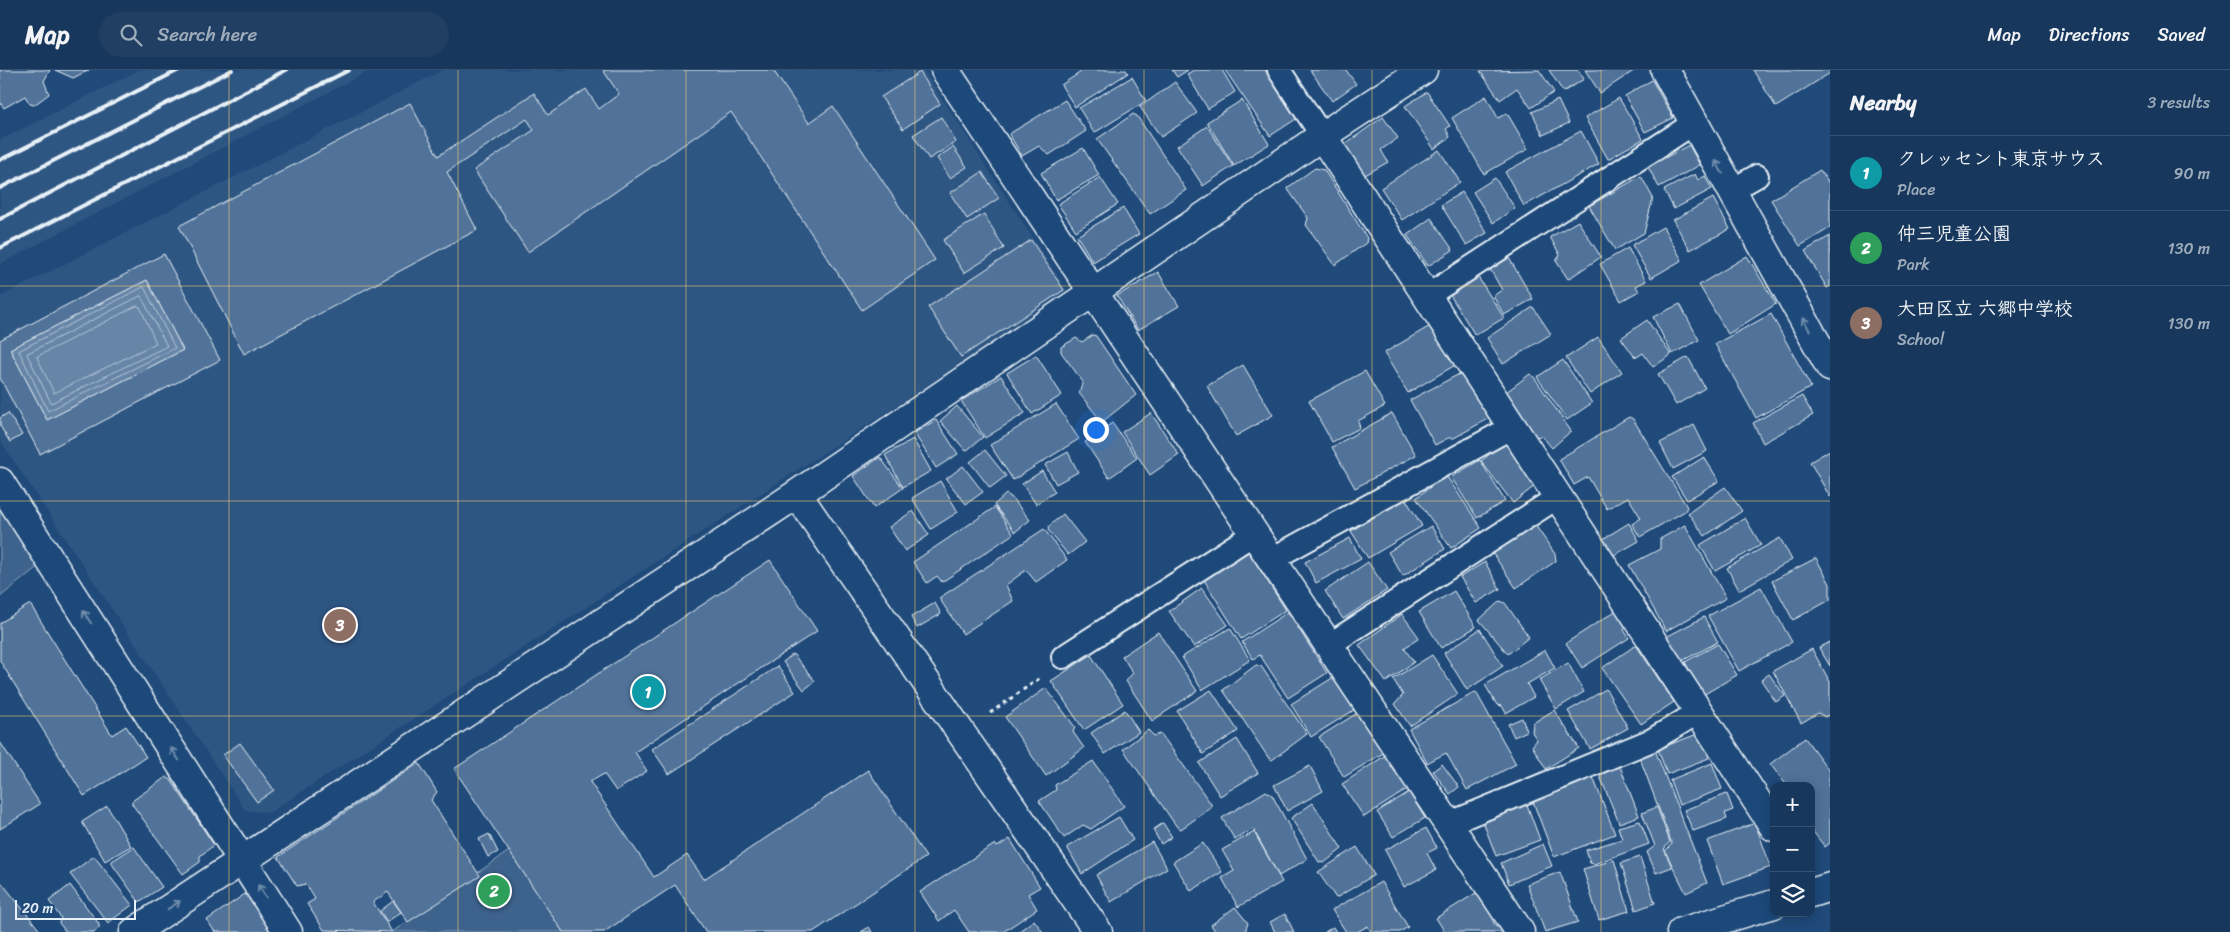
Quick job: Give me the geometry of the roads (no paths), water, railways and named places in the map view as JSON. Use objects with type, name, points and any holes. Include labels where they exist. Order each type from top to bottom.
[{"type":"street","points":[[945,70],[1520,932]]},
{"type":"street","points":[[134,932],[797,494],[1322,136],[1423,70]]},
{"type":"street","points":[[1665,70],[1830,367]]},
{"type":"street","points":[[1322,136],[1770,821]]},
{"type":"street","points":[[0,482],[288,932]]},
{"type":"street","points":[[797,494],[1098,932]]},
{"type":"street","points":[[1682,932],[1770,905]]},
{"type":"lane","points":[[1279,70],[1322,136]]},
{"type":"lane","points":[[1427,296],[1694,123]]},
{"type":"lane","points":[[1732,190],[1757,176]]},
{"type":"lane","points":[[1272,559],[1512,427]]},
{"type":"lane","points":[[1329,645],[1558,497]]},
{"type":"lane","points":[[1063,657],[1255,534]]},
{"type":"lane","points":[[1448,824],[1652,740],[1699,712]]},
{"type":"water","points":[[147,280],[183,350],[47,420],[10,349]]},
{"type":"railway","points":[[0,160],[179,70]]},
{"type":"railway","points":[[0,188],[232,70]]},
{"type":"railway","points":[[0,219],[286,70]]},
{"type":"railway","points":[[0,248],[349,70]]},
{"type":"place","name":"大田区立 六郷中学校","points":[[340,625]]},
{"type":"place","name":"クレッセント東京サウス","points":[[648,692]]},
{"type":"place","name":"仲三児童公園","points":[[494,891]]}]
